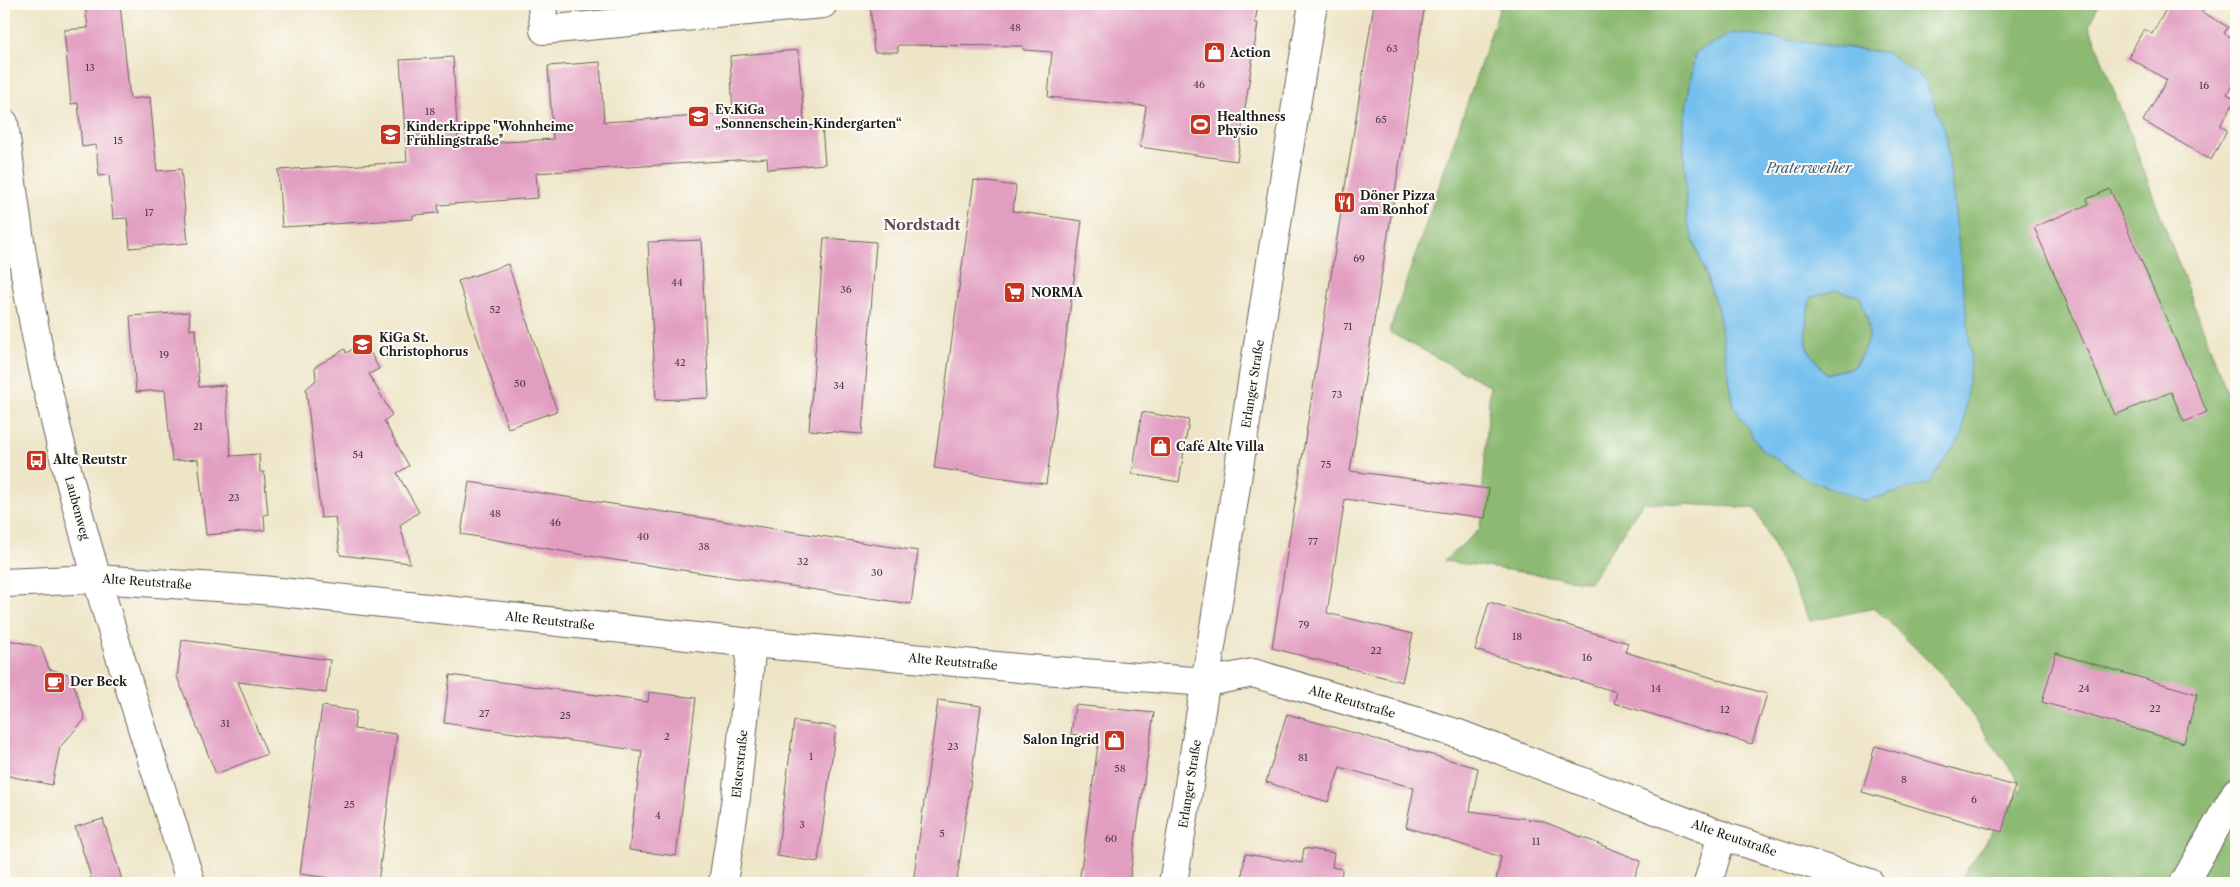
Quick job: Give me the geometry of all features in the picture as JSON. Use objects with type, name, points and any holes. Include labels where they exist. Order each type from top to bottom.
[{"type":"street","points":[[542,4],[544,30],[823,4]]},
{"type":"street","name":"Erlanger Straße","points":[[1173,883],[1207,682],[1282,183],[1313,4]]},
{"type":"street","name":"Laubenweg","points":[[4,123],[38,344],[63,453],[96,579],[191,883]]},
{"type":"street","name":"Alte Reutstraße","points":[[4,583],[96,579],[262,590],[752,643],[1029,669],[1207,682],[1253,673],[1459,734],[1722,835],[1870,883]]},
{"type":"street","name":"Elsterstraße","points":[[724,883],[736,797],[752,643]]},
{"type":"street","points":[[2184,883],[2236,792]]},
{"type":"street","points":[[1708,883],[1722,835]]},
{"type":"green space","points":[[1501,4],[1883,4],[1913,6],[1920,4],[2099,4],[2089,25],[2236,416],[2236,883],[1977,883],[1962,877],[2023,787],[1948,681],[1875,608],[1810,621],[1755,508],[1643,502],[1590,582],[1444,561],[1480,529],[1490,386],[1389,332]],"holes":[[[1733,33],[1888,53],[1865,501],[1734,407],[1718,310],[1687,221],[1683,128],[1695,53]]]},
{"type":"green space","points":[[1835,290],[1860,296],[1867,317],[1869,333],[1865,347],[1854,367],[1826,374],[1807,348],[1806,325],[1810,298]]},
{"type":"water","name":"Praterweiher","points":[[1733,33],[1888,53],[1925,80],[1946,134],[1971,355],[1963,434],[1929,483],[1865,501],[1806,479],[1762,450],[1734,407],[1718,310],[1687,221],[1683,128],[1695,53]],"holes":[[[1835,290],[1860,296],[1867,317],[1869,333],[1865,347],[1854,367],[1826,374],[1807,348],[1806,325],[1810,298]]]},
{"type":"building","points":[[85,4],[120,4],[130,99],[150,97],[157,171],[181,169],[188,243],[130,248],[127,218],[113,219],[109,175],[99,176],[96,145],[82,147],[78,103],[71,104],[64,30],[88,28]]},
{"type":"building","points":[[870,4],[1258,4],[1255,23],[1258,23],[1237,161],[1140,147],[1146,106],[1048,97],[1052,52],[1024,50],[1023,46],[898,45],[898,52],[874,52]]},
{"type":"building","points":[[1374,4],[1425,4],[1350,471],[1489,489],[1485,518],[1345,499],[1327,613],[1413,634],[1402,682],[1272,648]]},
{"type":"building","points":[[2169,4],[2207,4],[2202,12],[2228,27],[2224,33],[2236,40],[2236,78],[2227,94],[2236,99],[2220,126],[2227,130],[2211,160],[2143,121],[2167,80],[2128,57],[2144,29],[2152,34]]},
{"type":"building","points":[[798,50],[805,129],[822,127],[825,164],[768,169],[767,158],[536,173],[538,198],[438,205],[439,213],[413,215],[413,219],[282,227],[278,170],[407,162],[400,60],[453,57],[458,145],[553,139],[548,66],[600,62],[604,122],[733,114],[730,56]]},
{"type":"building","name":"NORMA","points":[[974,180],[1016,186],[1013,211],[1082,221],[1046,484],[934,468]]},
{"type":"building","points":[[2110,189],[2207,412],[2184,422],[2171,392],[2115,415],[2034,227],[2089,204],[2087,199]]},
{"type":"building","points":[[824,238],[876,242],[862,434],[809,430]]},
{"type":"building","points":[[701,240],[709,398],[656,400],[648,242]]},
{"type":"building","points":[[508,264],[557,411],[508,428],[458,281]]},
{"type":"building","points":[[189,312],[190,330],[195,329],[199,387],[225,385],[231,456],[259,454],[260,472],[264,472],[268,514],[264,515],[265,530],[206,535],[198,459],[172,461],[165,390],[136,392],[130,316]]},
{"type":"building","points":[[365,342],[379,369],[369,374],[392,415],[384,421],[409,466],[397,473],[419,512],[400,525],[410,563],[340,555],[335,517],[321,518],[306,389],[316,380],[315,367],[345,349],[346,353]]},
{"type":"building","name":"Café Alte Villa","points":[[1142,412],[1189,420],[1179,482],[1132,474]]},
{"type":"building","points":[[469,482],[918,551],[911,604],[608,559],[461,534]]},
{"type":"building","points":[[1489,602],[1628,643],[1625,652],[1767,694],[1752,744],[1614,703],[1617,692],[1475,650]]},
{"type":"building","points":[[4,639],[41,647],[49,669],[71,675],[85,719],[60,747],[52,785],[4,775]]},
{"type":"building","points":[[182,640],[330,660],[326,693],[238,682],[267,754],[216,774],[177,677]]},
{"type":"building","points":[[2056,653],[2197,694],[2184,743],[2042,702]]},
{"type":"building","points":[[450,675],[648,702],[649,692],[696,698],[676,856],[629,850],[642,751],[444,723]]},
{"type":"building","points":[[938,700],[981,706],[956,883],[913,883]]},
{"type":"building","points":[[1075,705],[1154,713],[1129,883],[1079,883],[1099,738],[1071,734]]},
{"type":"building","points":[[322,706],[356,711],[354,729],[397,734],[378,883],[344,883],[344,880],[300,874]]},
{"type":"building","points":[[1287,714],[1478,768],[1470,811],[1542,821],[1641,861],[1632,883],[1510,883],[1496,881],[1501,857],[1406,827],[1414,788],[1340,767],[1328,802],[1266,782]]},
{"type":"building","points":[[794,721],[836,727],[818,862],[777,856]]},
{"type":"building","points":[[1875,746],[2015,786],[2002,832],[1862,792]]},
{"type":"building","points":[[103,819],[123,883],[93,883],[75,827]]},
{"type":"building","points":[[1304,848],[1334,853],[1332,867],[1342,869],[1341,883],[1241,883],[1245,854],[1302,863]]},
{"type":"place","name":"Action","points":[[1214,53]]},
{"type":"place","name":"Ev.KiGa „Sonnenschein-Kindergarten“","points":[[699,117]]},
{"type":"place","name":"Healthness Physio","points":[[1201,124]]},
{"type":"place","name":"Kinderkrippe \"Wohnheime Frühlingstraße\"","points":[[390,134]]},
{"type":"place","name":"Döner Pizza am Ronhof","points":[[1344,203]]},
{"type":"place","name":"NORMA","points":[[1015,293]]},
{"type":"place","name":"KiGa St. Christophorus","points":[[363,345]]},
{"type":"place","name":"Café Alte Villa","points":[[1160,447]]},
{"type":"place","name":"Alte Reutstr","points":[[37,460]]},
{"type":"place","name":"Der Beck","points":[[54,682]]},
{"type":"place","name":"Salon Ingrid","points":[[1115,740]]},
{"type":"district","name":"Nordstadt","points":[[922,225]]}]
